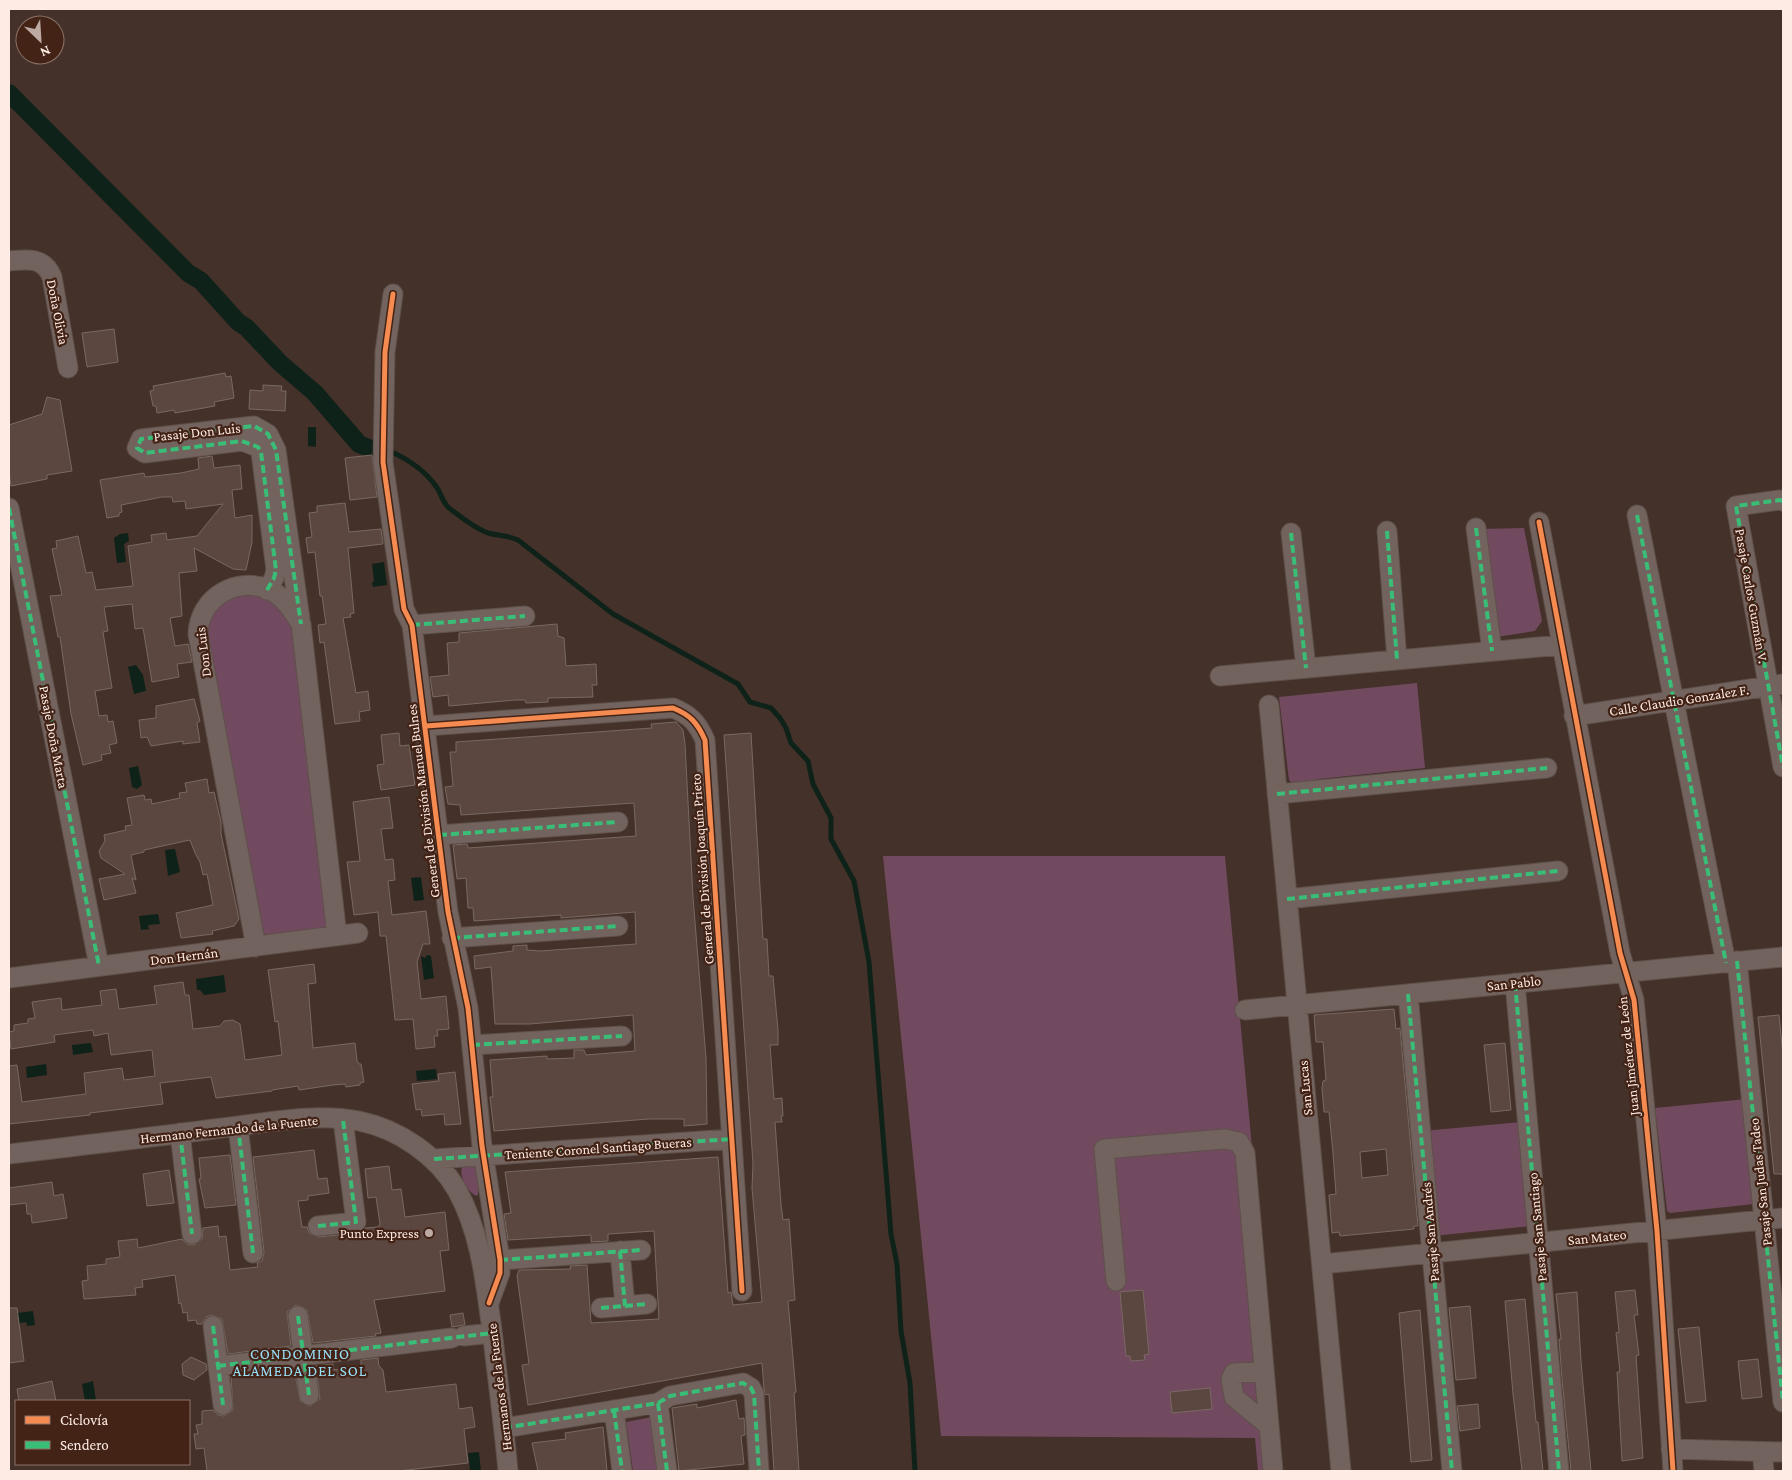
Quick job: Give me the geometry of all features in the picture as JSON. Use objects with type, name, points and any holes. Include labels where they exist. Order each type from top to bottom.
[{"type":"street","name":"Doña Olivia","points":[[9,261],[36,260],[48,268],[52,277],[68,368]]},
{"type":"street","name":"General de División Manuel Bulnes","points":[[394,294],[385,352],[383,462],[404,610],[412,625],[452,938],[463,975],[484,1156],[500,1260],[498,1280],[489,1303]]},
{"type":"street","name":"Pasaje Don Luis","points":[[267,590],[274,578],[275,557],[258,447],[242,441],[145,453],[137,448],[139,442],[145,438],[254,426],[262,429],[273,441],[276,450],[301,624]]},
{"type":"street","name":"Pasaje Carlos Guzmán V.","points":[[1783,501],[1736,506],[1776,685],[1783,768]]},
{"type":"street","name":"Pasaje Doña Marta","points":[[9,508],[99,966]]},
{"type":"street","name":"Pasaje San Judas Tadeo","points":[[1637,515],[1731,962],[1764,1220],[1783,1402]]},
{"type":"street","name":"Juan Jiménez de León","points":[[1539,522],[1620,954],[1634,1000],[1657,1231],[1673,1471]]},
{"type":"street","points":[[1476,528],[1492,651]]},
{"type":"street","points":[[1387,531],[1397,660]]},
{"type":"street","points":[[1291,533],[1306,668]]},
{"type":"street","points":[[275,557],[294,571]]},
{"type":"street","name":"Don Luis","points":[[256,947],[198,634],[201,615],[217,594],[242,587],[255,586],[267,590],[284,600],[301,624],[337,936]]},
{"type":"street","points":[[412,625],[525,616]]},
{"type":"street","points":[[1220,676],[1561,645]]},
{"type":"street","name":"Calle Claudio Gonzalez F.","points":[[1574,716],[1776,685]]},
{"type":"street","name":"San Lucas","points":[[1269,705],[1341,1471]]},
{"type":"street","name":"General de División Joaquín Prieto","points":[[426,726],[673,708],[689,715],[698,725],[705,740],[742,1291]]},
{"type":"street","points":[[1278,794],[1547,768]]},
{"type":"street","points":[[439,835],[618,822]]},
{"type":"street","points":[[1287,899],[1558,871]]},
{"type":"street","points":[[452,938],[618,926]]},
{"type":"street","name":"Don Hernán","points":[[9,978],[358,933]]},
{"type":"street","name":"San Pablo","points":[[1245,1010],[1625,971],[1783,957]]},
{"type":"street","name":"Pasaje San Santiago","points":[[1515,983],[1559,1471]]},
{"type":"street","name":"Pasaje San Andrés","points":[[1408,994],[1452,1471]]},
{"type":"street","points":[[472,1045],[622,1036]]},
{"type":"street","name":"Hermano Fernando de la Fuente","points":[[9,1154],[305,1119],[360,1121],[396,1134],[434,1159],[458,1191],[480,1250],[489,1303]]},
{"type":"street","points":[[318,1226],[356,1222],[343,1120]]},
{"type":"street","points":[[238,1126],[253,1253]]},
{"type":"street","points":[[180,1134],[192,1234]]},
{"type":"street","name":"Teniente Coronel Santiago Bueras","points":[[434,1159],[732,1139]]},
{"type":"street","points":[[1116,1281],[1104,1149],[1225,1139],[1239,1142],[1245,1153],[1274,1471]]},
{"type":"street","name":"San Mateo","points":[[1322,1264],[1783,1218]]},
{"type":"street","points":[[500,1260],[641,1250]]},
{"type":"street","points":[[620,1252],[625,1306]]},
{"type":"street","name":"Hermanos de la Fuente","points":[[489,1303],[508,1471]]},
{"type":"street","points":[[601,1308],[647,1304]]},
{"type":"street","points":[[298,1316],[309,1395]]},
{"type":"street","points":[[213,1326],[222,1405]]},
{"type":"street","points":[[218,1366],[492,1333]]},
{"type":"street","points":[[1264,1371],[1234,1373],[1231,1379],[1234,1397],[1270,1426]]},
{"type":"street","points":[[504,1428],[658,1403],[670,1396],[743,1383],[748,1385],[754,1394],[759,1471]]},
{"type":"street","points":[[658,1403],[667,1471]]},
{"type":"street","points":[[614,1410],[622,1471]]},
{"type":"street","points":[[1671,1449],[1783,1452]]},
{"type":"street","points":[[1762,1452],[1764,1471]]},
{"type":"shaded area","points":[[308,427],[316,427],[316,447],[308,446]]},
{"type":"shaded area","points":[[1524,528],[1542,621],[1535,631],[1496,637],[1482,529]]},
{"type":"shaded area","points":[[128,533],[129,541],[124,544],[126,562],[117,563],[114,538],[120,534]]},
{"type":"shaded area","points":[[384,562],[387,585],[373,587],[372,564]]},
{"type":"shaded area","points":[[244,592],[261,596],[273,603],[293,626],[329,922],[326,928],[267,937],[261,929],[206,627],[219,602]]},
{"type":"shaded area","points":[[136,665],[143,675],[146,691],[134,694],[128,667]]},
{"type":"shaded area","points":[[1417,683],[1425,768],[1319,779],[1304,785],[1294,785],[1289,780],[1279,697]]},
{"type":"shaded area","points":[[138,766],[142,785],[137,789],[132,787],[129,768]]},
{"type":"shaded area","points":[[175,849],[180,872],[168,876],[165,850]]},
{"type":"shaded area","points":[[883,856],[1225,856],[1282,1471],[1258,1471],[1255,1438],[941,1436]]},
{"type":"shaded area","points":[[421,877],[424,900],[414,901],[411,878]]},
{"type":"shaded area","points":[[158,914],[160,924],[148,925],[149,929],[141,930],[139,916]]},
{"type":"shaded area","points":[[427,955],[431,956],[434,978],[424,980],[421,956],[425,958]]},
{"type":"shaded area","points":[[224,975],[226,992],[204,995],[200,990],[197,990],[196,979]]},
{"type":"shaded area","points":[[91,1043],[93,1052],[73,1055],[72,1045]]},
{"type":"shaded area","points":[[46,1064],[47,1075],[27,1078],[26,1067]]},
{"type":"shaded area","points":[[436,1069],[437,1079],[417,1081],[416,1071]]},
{"type":"shaded area","points":[[1746,1099],[1754,1204],[1670,1213],[1667,1211],[1655,1108]]},
{"type":"shaded area","points":[[1521,1122],[1531,1226],[1433,1236],[1423,1131]]},
{"type":"shaded area","points":[[464,1164],[475,1164],[479,1185],[477,1196],[470,1191],[464,1182],[461,1172]]},
{"type":"shaded area","points":[[33,1311],[35,1325],[27,1326],[26,1322],[10,1325],[9,1314]]},
{"type":"shaded area","points":[[93,1381],[96,1400],[85,1400],[82,1384]]},
{"type":"shaded area","points":[[652,1417],[659,1471],[633,1471],[626,1422]]},
{"type":"shaded area","points":[[479,1452],[481,1471],[468,1471],[470,1469],[468,1453]]},
{"type":"building","points":[[114,329],[118,362],[87,367],[82,333]]},
{"type":"building","points":[[225,373],[226,377],[231,376],[234,398],[214,402],[215,406],[175,413],[174,410],[157,413],[156,406],[153,406],[150,391],[154,390],[153,386]]},
{"type":"building","points":[[263,385],[282,386],[281,391],[286,391],[285,411],[249,409],[250,390],[263,391]]},
{"type":"building","points":[[47,397],[60,400],[72,471],[47,475],[47,479],[11,486],[9,472],[9,425],[42,414]]},
{"type":"building","points":[[372,455],[377,497],[350,500],[345,458]]},
{"type":"building","points":[[212,456],[214,468],[240,465],[242,489],[232,490],[235,518],[252,515],[252,542],[246,570],[233,569],[194,548],[197,571],[179,573],[182,616],[170,618],[175,646],[188,644],[192,662],[177,664],[179,677],[152,682],[143,628],[135,629],[132,604],[104,607],[108,631],[103,632],[112,688],[95,691],[99,716],[107,715],[108,722],[113,721],[117,743],[109,745],[111,753],[101,755],[102,760],[83,765],[71,714],[60,637],[58,637],[50,596],[62,595],[52,549],[57,548],[56,541],[78,536],[86,573],[92,572],[96,590],[133,586],[128,546],[152,542],[151,535],[166,533],[167,540],[197,536],[223,504],[186,509],[185,501],[173,502],[172,497],[162,497],[121,505],[122,512],[119,513],[119,516],[107,518],[100,480],[144,473],[145,477],[181,473],[199,469],[198,458]]},
{"type":"building","points":[[345,503],[349,532],[381,529],[383,544],[348,548],[354,613],[350,614],[351,617],[343,618],[356,693],[368,691],[370,710],[359,712],[360,721],[335,724],[324,642],[320,643],[318,625],[326,624],[322,596],[320,596],[315,552],[308,553],[306,538],[312,537],[309,513],[317,512],[317,506]]},
{"type":"building","points":[[557,624],[558,636],[564,638],[566,666],[596,664],[597,685],[592,685],[593,697],[548,698],[548,702],[526,703],[525,700],[515,700],[449,706],[448,695],[433,697],[430,677],[449,675],[447,643],[459,642],[459,633]]},
{"type":"building","points":[[194,699],[200,721],[197,723],[200,742],[183,744],[183,741],[151,746],[147,737],[141,738],[139,720],[156,718],[156,706]]},
{"type":"building","points":[[676,722],[683,730],[685,744],[693,897],[706,1058],[707,1124],[684,1126],[684,1119],[649,1119],[494,1131],[490,1097],[493,1097],[490,1060],[547,1056],[547,1059],[574,1058],[574,1050],[584,1050],[586,1055],[635,1051],[633,1015],[530,1024],[495,1024],[491,967],[475,969],[474,956],[513,951],[513,946],[527,945],[527,950],[540,951],[636,944],[635,912],[561,918],[561,915],[474,921],[473,908],[468,908],[466,878],[457,879],[453,845],[467,844],[468,848],[636,836],[634,803],[461,815],[460,805],[448,804],[445,787],[453,786],[450,752],[456,752],[456,742],[652,728],[651,724]]},
{"type":"building","points":[[399,733],[400,746],[409,745],[415,785],[381,790],[377,765],[384,764],[381,735]]},
{"type":"building","points":[[751,733],[763,939],[767,939],[769,976],[773,976],[778,1030],[778,1045],[770,1045],[774,1099],[782,1098],[782,1122],[775,1122],[781,1205],[783,1220],[789,1219],[795,1300],[788,1301],[796,1392],[794,1393],[799,1471],[774,1471],[769,1394],[765,1395],[762,1363],[528,1405],[522,1365],[529,1364],[517,1276],[519,1270],[571,1269],[570,1266],[587,1265],[591,1323],[659,1319],[654,1231],[608,1234],[608,1241],[591,1242],[591,1235],[508,1240],[504,1214],[511,1213],[505,1172],[718,1157],[728,1293],[731,1292],[733,1305],[762,1302],[752,1188],[753,1164],[724,735]]},
{"type":"building","points":[[207,779],[209,793],[214,792],[221,822],[221,834],[239,919],[234,926],[212,931],[213,934],[181,938],[176,913],[213,905],[207,874],[203,875],[200,862],[190,840],[144,850],[144,852],[131,855],[136,880],[132,878],[136,893],[104,900],[99,879],[125,874],[101,858],[99,851],[105,841],[104,835],[126,830],[125,826],[132,825],[127,798],[144,795],[145,800],[151,799],[152,804],[180,798],[179,793],[187,792],[185,783]]},
{"type":"building","points":[[389,797],[393,828],[381,829],[385,860],[393,859],[395,880],[388,881],[392,915],[426,911],[430,944],[423,944],[417,962],[421,999],[446,996],[449,1029],[437,1030],[438,1036],[434,1036],[435,1047],[416,1049],[413,1019],[395,1020],[386,936],[380,936],[378,912],[354,915],[347,862],[360,861],[353,802]]},
{"type":"building","points":[[314,964],[316,983],[308,984],[313,1048],[355,1043],[357,1061],[361,1064],[364,1082],[360,1083],[360,1085],[346,1087],[345,1084],[299,1090],[298,1086],[216,1098],[211,1077],[160,1083],[163,1104],[90,1113],[90,1115],[9,1124],[9,1066],[17,1065],[22,1102],[86,1094],[84,1073],[122,1068],[124,1080],[155,1076],[152,1050],[111,1055],[108,1033],[94,1036],[93,1030],[54,1035],[55,1042],[11,1049],[9,1032],[14,1031],[14,1025],[28,1023],[28,1019],[35,1018],[32,1002],[61,998],[62,1010],[102,1005],[100,991],[116,989],[119,1009],[157,1004],[154,986],[183,982],[185,995],[189,995],[193,1029],[220,1026],[224,1021],[233,1020],[240,1024],[245,1060],[282,1055],[278,1021],[275,1022],[268,970]]},
{"type":"building","points":[[1394,1009],[1396,1029],[1400,1028],[1418,1226],[1414,1226],[1414,1229],[1340,1236],[1339,1232],[1332,1233],[1329,1195],[1336,1194],[1333,1153],[1329,1112],[1324,1112],[1322,1088],[1323,1081],[1326,1080],[1323,1042],[1316,1042],[1314,1015]],"holes":[[[1386,1149],[1388,1175],[1362,1178],[1360,1152]]]},
{"type":"building","points":[[1779,1015],[1783,1055],[1783,1174],[1774,1174],[1758,1017]]},
{"type":"building","points":[[1505,1043],[1511,1110],[1491,1112],[1484,1045]]},
{"type":"building","points":[[455,1072],[461,1124],[445,1125],[444,1114],[422,1116],[421,1109],[416,1110],[412,1084],[439,1081],[438,1074]]},
{"type":"building","points":[[314,1150],[318,1179],[327,1178],[329,1193],[308,1196],[308,1200],[298,1201],[302,1227],[307,1227],[309,1233],[319,1237],[366,1232],[365,1228],[378,1227],[380,1224],[376,1197],[368,1198],[365,1169],[389,1166],[392,1190],[401,1189],[405,1217],[445,1212],[449,1250],[440,1251],[445,1291],[374,1300],[381,1333],[375,1334],[376,1336],[313,1343],[307,1310],[296,1305],[287,1312],[291,1346],[228,1354],[222,1319],[211,1315],[206,1317],[202,1324],[197,1324],[196,1320],[188,1321],[187,1312],[183,1313],[181,1303],[179,1304],[175,1275],[142,1280],[143,1287],[135,1288],[136,1295],[84,1299],[82,1281],[88,1280],[87,1266],[106,1264],[106,1259],[120,1257],[118,1241],[137,1239],[138,1248],[182,1239],[187,1244],[194,1245],[202,1239],[203,1228],[218,1226],[219,1237],[226,1236],[230,1270],[258,1267],[257,1263],[262,1261],[264,1252],[253,1157]]},
{"type":"building","points":[[230,1155],[236,1205],[205,1208],[199,1179],[201,1179],[199,1158]]},
{"type":"building","points":[[169,1170],[174,1203],[147,1206],[143,1174]]},
{"type":"building","points":[[52,1182],[54,1196],[63,1194],[67,1218],[32,1223],[31,1214],[27,1214],[26,1203],[9,1205],[9,1188]]},
{"type":"building","points":[[1143,1290],[1149,1354],[1144,1355],[1145,1360],[1131,1361],[1130,1356],[1126,1356],[1120,1292]]},
{"type":"building","points":[[1635,1290],[1638,1315],[1634,1315],[1639,1355],[1636,1356],[1643,1458],[1622,1461],[1617,1372],[1620,1372],[1616,1333],[1619,1332],[1615,1292]]},
{"type":"building","points":[[1577,1292],[1591,1471],[1571,1471],[1562,1379],[1559,1339],[1561,1339],[1556,1294]]},
{"type":"building","points":[[1525,1299],[1536,1422],[1538,1422],[1543,1471],[1522,1471],[1513,1394],[1505,1301]]},
{"type":"building","points":[[1470,1306],[1476,1378],[1456,1380],[1449,1308]]},
{"type":"building","points":[[9,1308],[17,1308],[24,1361],[9,1363]]},
{"type":"building","points":[[1420,1310],[1432,1460],[1411,1462],[1399,1313]]},
{"type":"building","points":[[463,1313],[465,1325],[452,1327],[450,1315]]},
{"type":"building","points":[[1699,1327],[1706,1401],[1686,1403],[1678,1329]]},
{"type":"building","points":[[191,1357],[206,1364],[207,1370],[194,1380],[183,1375],[182,1364]]},
{"type":"building","points":[[378,1358],[379,1366],[383,1370],[386,1392],[456,1384],[459,1409],[472,1407],[475,1427],[464,1429],[468,1463],[398,1471],[207,1471],[204,1448],[196,1449],[194,1434],[198,1434],[196,1425],[202,1424],[202,1411],[213,1410],[218,1415],[224,1416],[233,1410],[231,1376],[294,1368],[300,1401],[310,1406],[320,1399],[316,1366],[333,1364],[334,1370],[361,1367],[361,1360]]},
{"type":"building","points":[[1758,1359],[1762,1397],[1742,1399],[1738,1361]]},
{"type":"building","points":[[52,1381],[56,1400],[19,1400],[17,1389]]},
{"type":"building","points":[[1210,1388],[1212,1409],[1172,1413],[1170,1392]]},
{"type":"building","points":[[736,1400],[739,1419],[744,1418],[745,1435],[741,1436],[744,1464],[679,1471],[672,1408],[697,1404],[697,1408]]},
{"type":"building","points":[[1478,1404],[1480,1428],[1460,1431],[1457,1406]]},
{"type":"building","points":[[603,1427],[607,1471],[538,1471],[532,1443],[566,1439],[565,1433]]},
{"type":"waterway","points":[[9,93],[188,273],[201,281],[238,322],[247,328],[280,363],[315,393],[359,444],[371,449]]},
{"type":"waterway","points":[[392,452],[421,470],[437,488],[447,506],[468,522],[488,533],[518,540],[613,614],[738,684],[750,702],[771,708],[786,728],[791,743],[808,761],[813,784],[831,818],[831,839],[854,881],[869,962],[891,1234],[897,1264],[901,1331],[910,1383],[915,1471]]},
{"type":"marked path","points":[[267,590],[276,570],[261,452],[258,447],[242,441],[145,453],[137,448],[141,439],[254,426],[268,434],[276,450],[301,624]]},
{"type":"marked path","points":[[1783,501],[1736,506],[1783,767]]},
{"type":"marked path","points":[[9,508],[99,966]]},
{"type":"marked path","points":[[1637,515],[1726,963]]},
{"type":"marked path","points":[[1476,528],[1492,651]]},
{"type":"marked path","points":[[1387,531],[1397,660]]},
{"type":"marked path","points":[[1291,533],[1306,668]]},
{"type":"marked path","points":[[412,625],[525,616]]},
{"type":"marked path","points":[[1277,794],[1547,768]]},
{"type":"marked path","points":[[439,835],[618,822]]},
{"type":"marked path","points":[[1287,899],[1558,871]]},
{"type":"marked path","points":[[452,938],[618,926]]},
{"type":"marked path","points":[[1737,961],[1783,1402]]},
{"type":"marked path","points":[[1515,983],[1559,1471]]},
{"type":"marked path","points":[[1408,994],[1452,1471]]},
{"type":"marked path","points":[[472,1045],[622,1036]]},
{"type":"marked path","points":[[318,1226],[356,1222],[343,1120]]},
{"type":"marked path","points":[[238,1126],[253,1253]]},
{"type":"marked path","points":[[180,1133],[192,1234]]},
{"type":"marked path","points":[[434,1159],[732,1139]]},
{"type":"marked path","points":[[500,1260],[641,1250]]},
{"type":"marked path","points":[[620,1251],[625,1306]]},
{"type":"marked path","points":[[601,1308],[647,1304]]},
{"type":"marked path","points":[[298,1316],[309,1395]]},
{"type":"marked path","points":[[213,1326],[223,1405]]},
{"type":"marked path","points":[[218,1366],[492,1333]]},
{"type":"marked path","points":[[504,1428],[658,1403],[670,1396],[743,1383],[751,1388],[754,1394],[759,1471]]},
{"type":"marked path","points":[[658,1403],[667,1471]]},
{"type":"marked path","points":[[614,1410],[622,1471]]},
{"type":"cycle path","points":[[393,294],[385,352],[383,462],[404,609],[412,625],[448,912],[468,1008],[482,1146],[500,1260],[500,1273],[489,1303]]},
{"type":"cycle path","points":[[1539,522],[1620,953],[1634,1000],[1657,1231],[1673,1471]]},
{"type":"cycle path","points":[[426,726],[673,708],[684,713],[692,720],[702,734],[705,740],[742,1291]]},
{"type":"place","name":"Punto Express","points":[[429,1233]]},
{"type":"district","name":"CONDOMINIO ALAMEDA DEL SOL","points":[[300,1362]]}]
